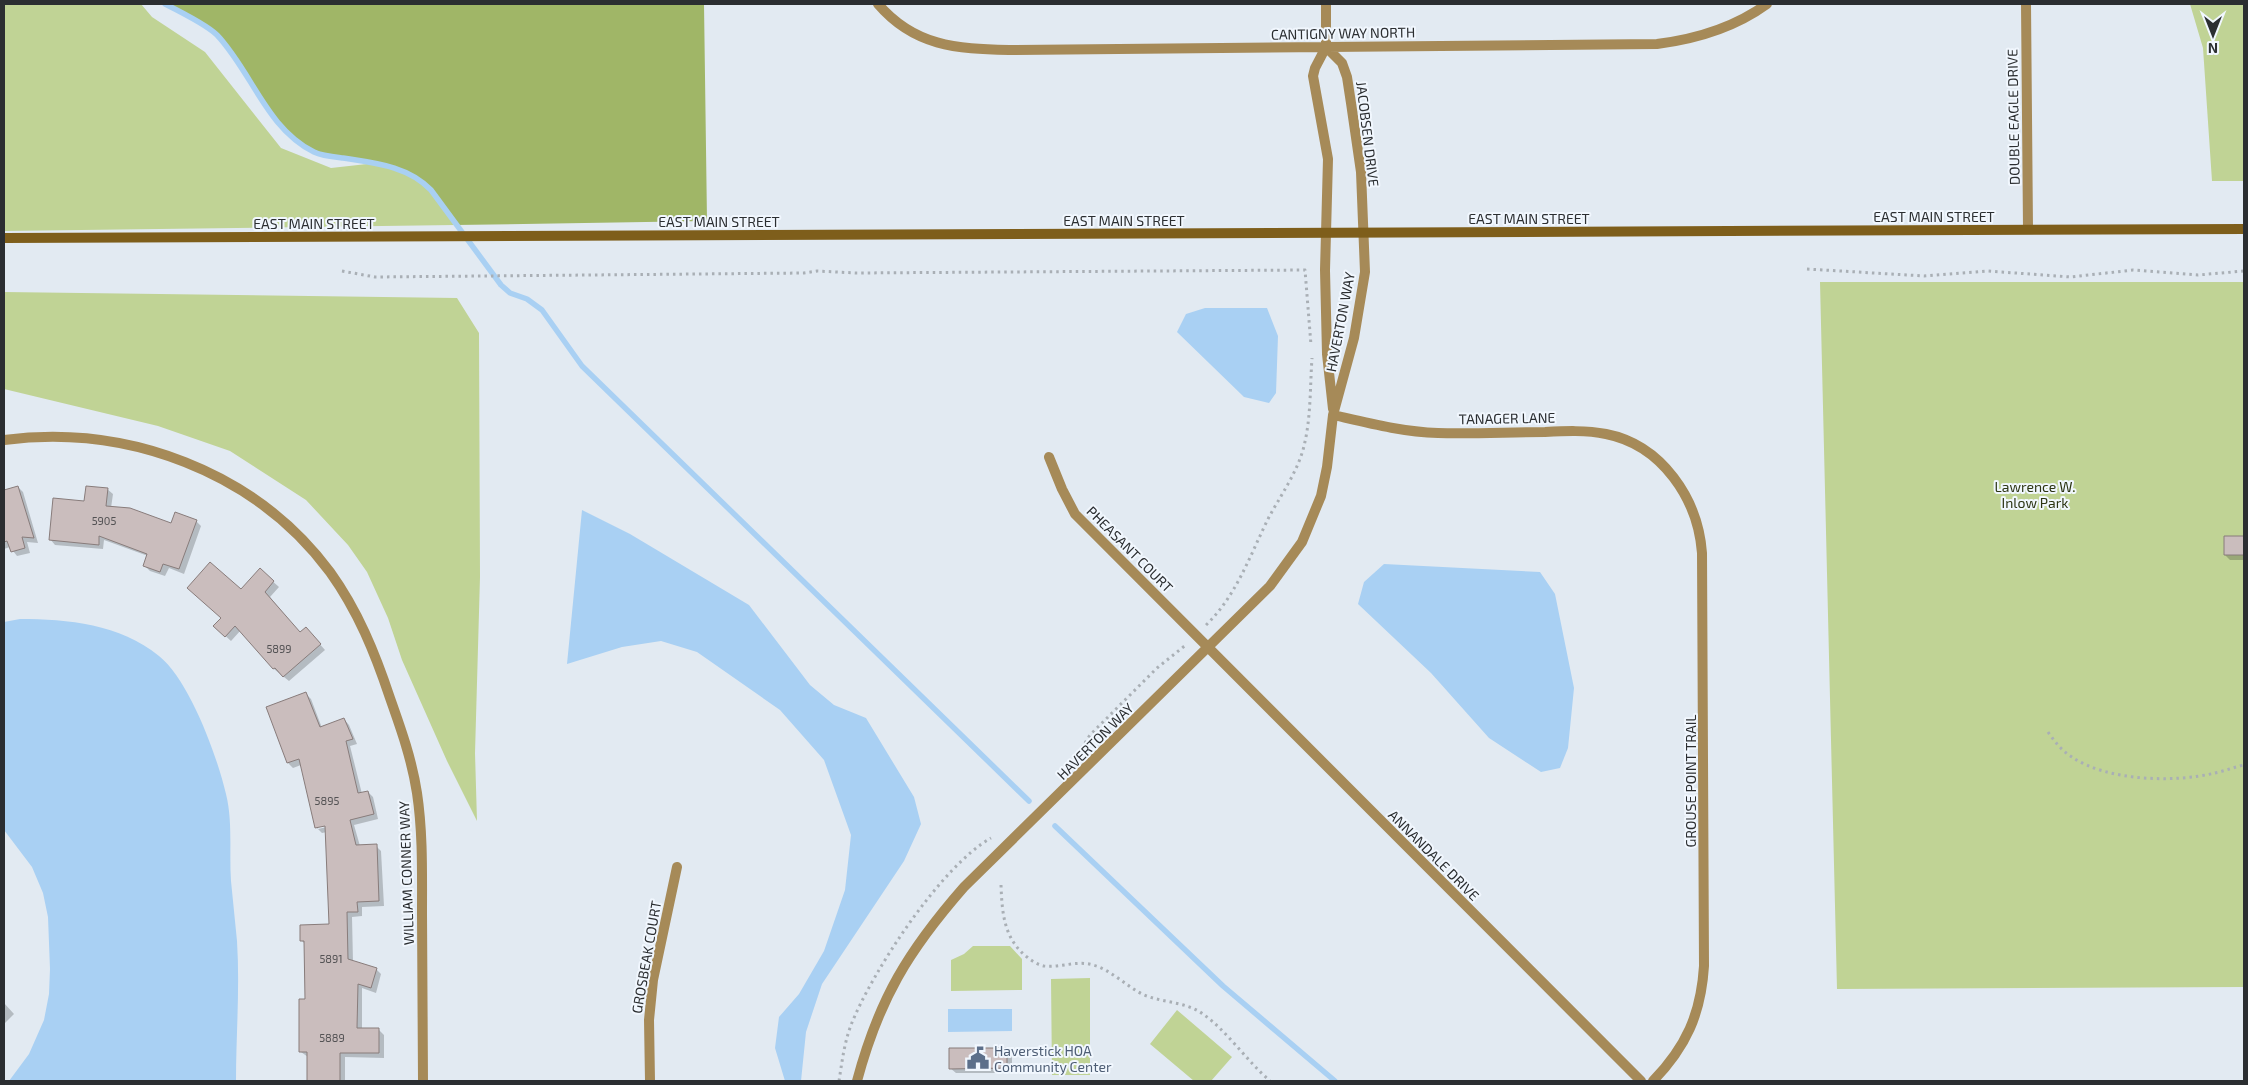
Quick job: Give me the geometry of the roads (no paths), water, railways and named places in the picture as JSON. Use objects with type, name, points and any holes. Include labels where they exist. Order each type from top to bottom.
[{"type":"main road","name":"EAST MAIN STREET","points":[[4,238],[2244,229]]},
{"type":"street","name":"CANTIGNY WAY NORTH","points":[[878,4],[898,23],[914,34],[940,44],[983,50],[1657,44],[1678,42],[1724,28],[1767,4]]},
{"type":"street","points":[[1326,4],[1326,47],[1313,76],[1328,159],[1326,233]]},
{"type":"street","name":"DOUBLE EAGLE DRIVE","points":[[2026,4],[2028,230]]},
{"type":"street","name":"JACOBSEN DRIVE","points":[[1326,47],[1342,63],[1347,77],[1359,155],[1363,232]]},
{"type":"street","name":"HAVERTON WAY","points":[[857,1081],[874,1027],[893,982],[940,915],[964,887],[1270,586],[1302,542],[1323,489],[1333,415],[1354,338],[1365,272],[1363,232]]},
{"type":"street","name":"HAVERTON WAY","points":[[1326,233],[1327,354],[1333,415]]},
{"type":"street","name":"TANAGER LANE","points":[[1333,415],[1382,426],[1432,432],[1576,432],[1606,434],[1632,444],[1657,460],[1671,474]]},
{"type":"street","name":"WILLIAM CONNER WAY","points":[[4,440],[51,436],[97,439],[152,450],[195,465],[229,482],[266,508],[317,556],[335,580],[369,638],[395,710],[414,776],[420,814],[422,866],[423,1081]]},
{"type":"street","name":"PHEASANT COURT","points":[[1049,457],[1075,514],[1209,648]]},
{"type":"street","name":"GROUSE POINT TRAIL","points":[[1652,1081],[1672,1061],[1690,1028],[1700,1002],[1704,966],[1702,553],[1700,530],[1693,511],[1687,497],[1671,474]]},
{"type":"street","name":"ANNANDALE DRIVE","points":[[1209,648],[1641,1081]]},
{"type":"street","name":"GROSBEAK COURT","points":[[650,1081],[649,1020],[652,988],[677,867]]},
{"type":"water","points":[[1205,308],[1267,308],[1278,336],[1276,393],[1269,403],[1244,397],[1177,332],[1186,314]]},
{"type":"water","points":[[582,510],[630,534],[749,605],[810,685],[834,705],[866,718],[914,797],[921,824],[904,861],[822,984],[806,1032],[801,1081],[785,1081],[775,1048],[779,1017],[799,994],[824,951],[845,890],[851,835],[824,760],[780,710],[697,652],[661,641],[622,647],[567,664]]},
{"type":"water","points":[[1384,564],[1540,572],[1555,594],[1574,688],[1568,748],[1560,768],[1541,772],[1489,738],[1431,673],[1358,604],[1364,582]]},
{"type":"water","points":[[20,619],[75,622],[111,630],[144,645],[159,656],[170,668],[181,683],[201,720],[222,778],[229,815],[231,881],[238,959],[236,1081],[9,1081],[29,1054],[44,1020],[49,994],[50,969],[48,917],[43,893],[32,867],[4,830],[4,622]]},
{"type":"water","points":[[948,1009],[1012,1009],[1012,1031],[948,1032]]},
{"type":"waterway","points":[[165,4],[185,14],[217,35],[271,114],[297,142],[314,152],[328,156],[390,167],[412,176],[431,190],[501,285],[510,293],[527,299],[542,310],[582,366],[1029,801]]},
{"type":"waterway","points":[[1055,826],[1223,986],[1335,1081]]},
{"type":"place","name":"Haverstick HOA Community Center","points":[[978,1058]]},
{"type":"park label","name":"Lawrence W. Inlow Park","points":[[2035,494]]}]
